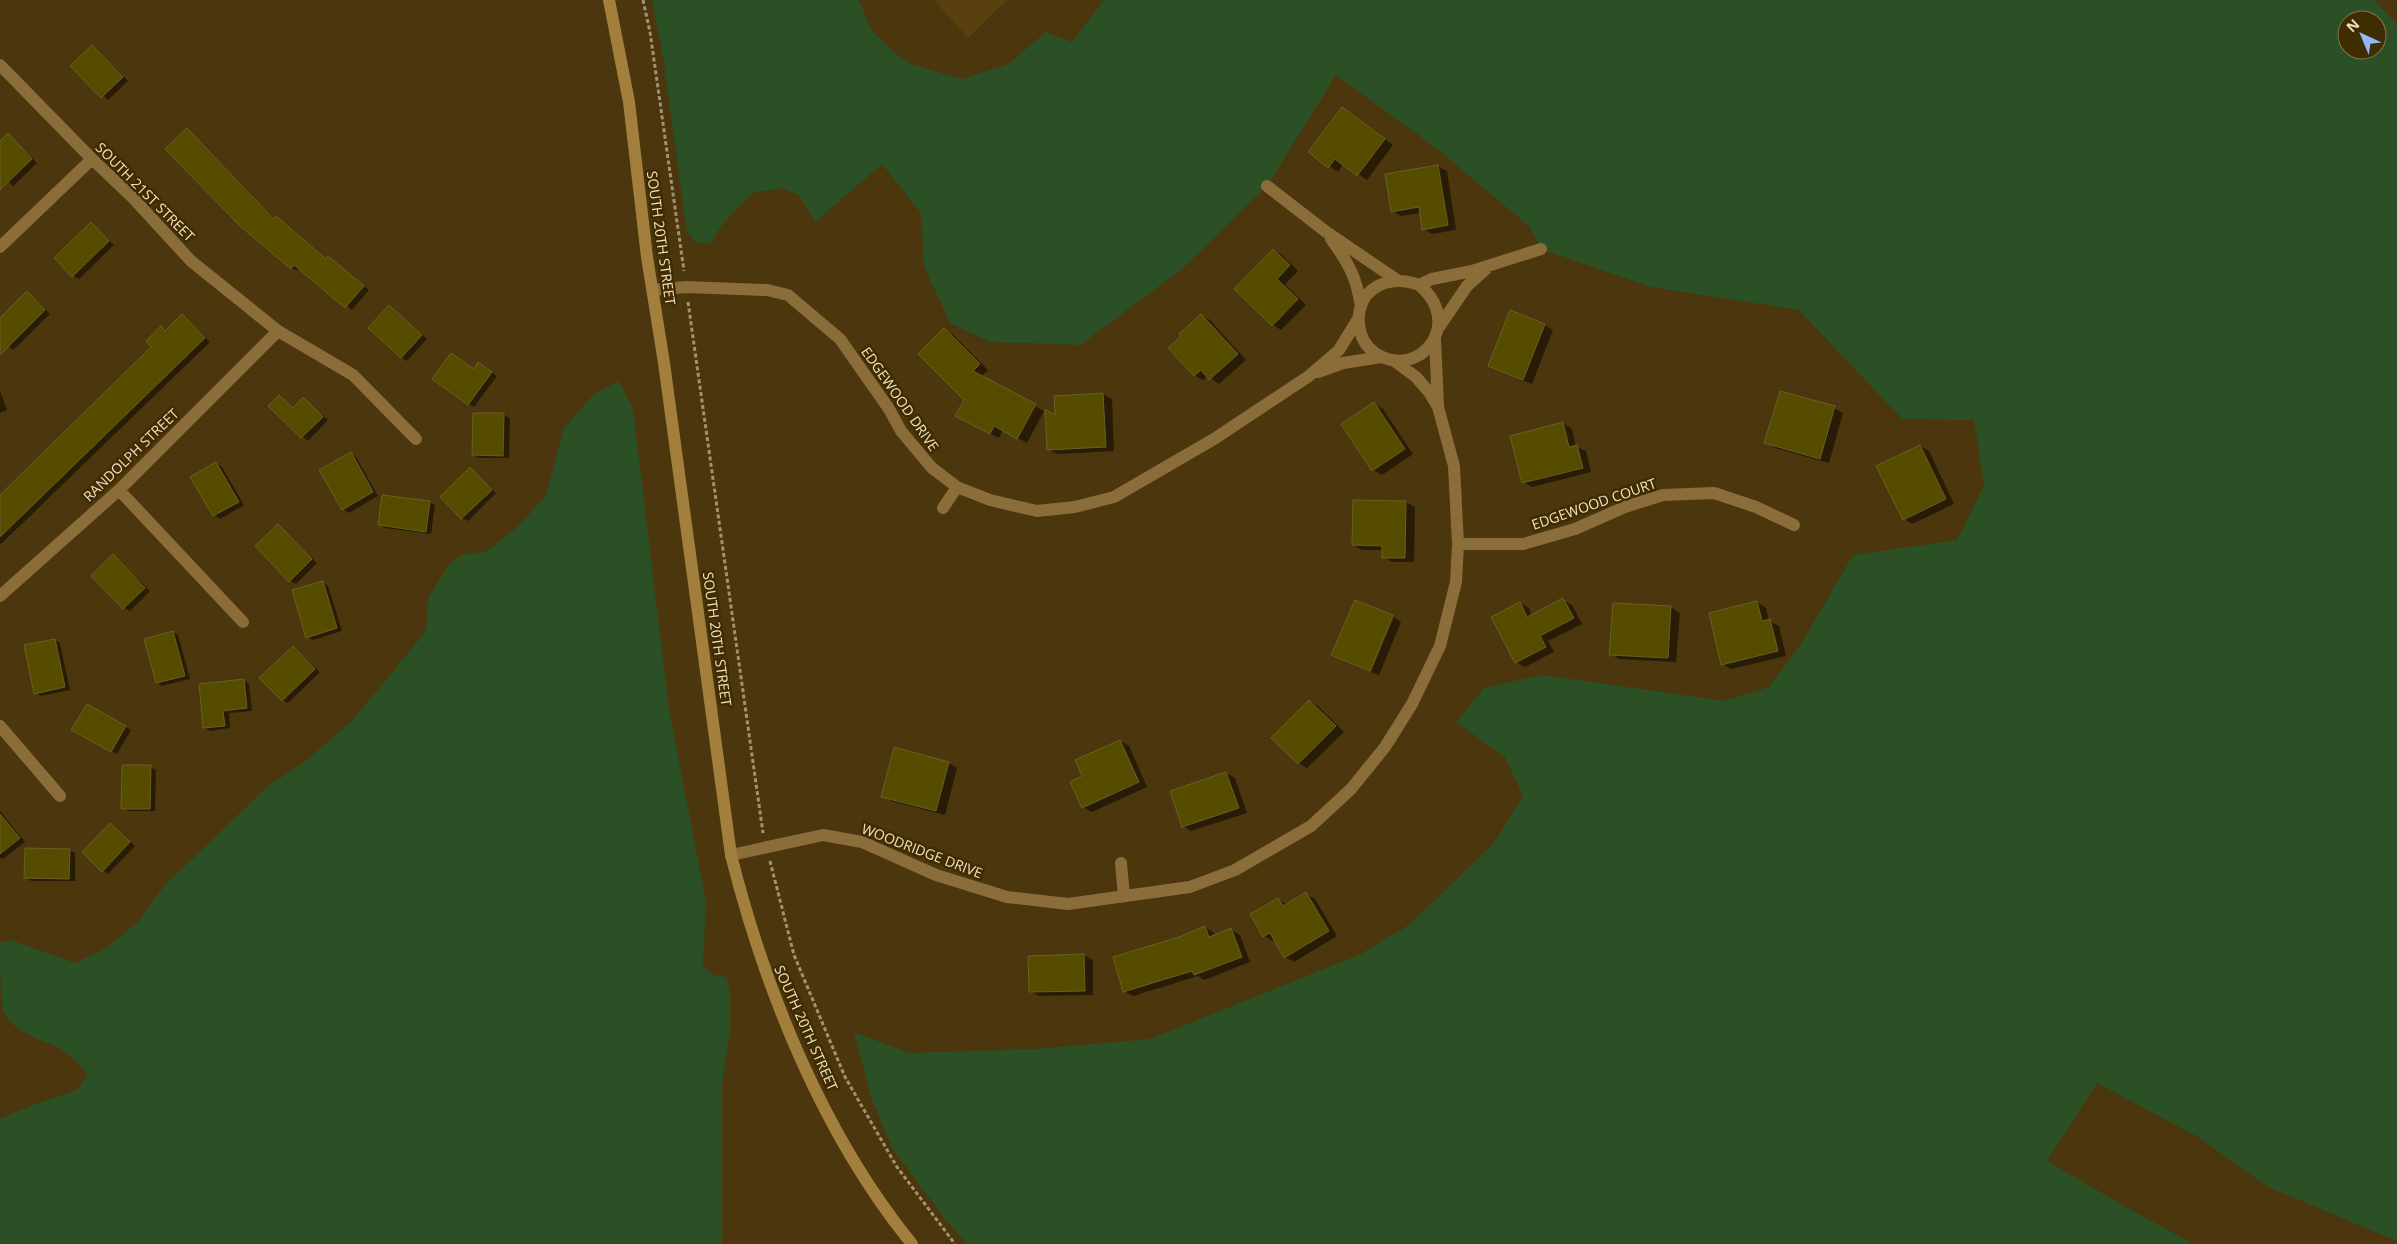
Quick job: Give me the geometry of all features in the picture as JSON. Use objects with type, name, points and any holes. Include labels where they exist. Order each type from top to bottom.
[{"type":"main road","name":"SOUTH 20TH STREET","points":[[610,0],[629,102],[731,855],[747,919],[768,981],[792,1038],[833,1124],[863,1176],[912,1244]]},
{"type":"street","name":"SOUTH 21ST STREET","points":[[0,65],[133,198],[192,261],[278,331],[353,374],[416,439]]},
{"type":"street","points":[[0,248],[92,159]]},
{"type":"street","points":[[1267,186],[1325,231],[1397,280]]},
{"type":"street","points":[[1325,231],[1348,262],[1358,287],[1360,330],[1364,341],[1372,350],[1387,358]]},
{"type":"street","points":[[1419,285],[1432,279],[1472,271],[1541,249]]},
{"type":"street","points":[[1309,376],[1343,363],[1387,358],[1406,360],[1417,356],[1427,349],[1467,286],[1490,265]]},
{"type":"street","points":[[1309,376],[1339,350],[1360,313],[1366,296],[1385,282],[1408,281],[1419,285],[1429,293],[1436,303],[1439,315],[1437,333]]},
{"type":"street","name":"EDGEWOOD DRIVE","points":[[653,290],[686,287],[767,290],[788,295],[840,339],[889,409],[901,431],[932,468],[957,487],[990,500],[1037,512],[1075,508],[1114,497],[1214,439],[1309,376]]},
{"type":"street","name":"RANDOLPH STREET","points":[[0,596],[119,490],[278,331]]},
{"type":"street","name":"WOODRIDGE DRIVE","points":[[731,855],[823,835],[862,842],[936,875],[1006,897],[1068,904],[1190,887],[1235,870],[1311,826],[1350,789],[1385,746],[1412,704],[1440,646],[1456,582],[1458,544],[1454,466],[1438,407],[1437,333]]},
{"type":"street","name":"WOODRIDGE DRIVE","points":[[1387,358],[1416,377],[1429,392],[1438,407]]},
{"type":"street","points":[[943,508],[957,487]]},
{"type":"street","points":[[119,490],[243,622]]},
{"type":"street","name":"EDGEWOOD COURT","points":[[1458,544],[1523,544],[1575,529],[1625,507],[1663,495],[1714,493],[1756,507],[1794,525]]},
{"type":"street","points":[[0,726],[60,796]]},
{"type":"street","points":[[1120,863],[1124,896]]},
{"type":"path","points":[[643,0],[650,32],[763,834],[794,956],[845,1077],[897,1167],[955,1244]]},
{"type":"shaded area","points":[[934,0],[1007,0],[968,38]]},
{"type":"green space","points":[[652,0],[859,0],[872,31],[895,53],[911,64],[961,79],[1007,65],[1046,32],[1072,42],[1104,0],[2374,0],[2384,10],[2337,10],[2337,60],[2387,60],[2387,14],[2397,24],[2397,1241],[2268,1187],[2198,1137],[2097,1083],[2047,1161],[2194,1244],[967,1244],[949,1224],[892,1148],[872,1100],[854,1032],[909,1053],[1034,1049],[1150,1039],[1359,955],[1409,925],[1494,843],[1523,796],[1505,757],[1456,722],[1484,688],[1542,675],[1725,701],[1769,687],[1804,639],[1853,555],[1957,540],[1984,485],[1974,420],[1902,419],[1799,310],[1651,287],[1541,249],[1530,227],[1436,148],[1336,75],[1267,186],[1181,270],[1080,345],[990,342],[950,323],[924,266],[921,213],[882,164],[815,222],[799,195],[782,188],[753,193],[724,222],[710,244],[697,243],[687,232],[663,57]]},
{"type":"green space","points":[[619,381],[633,409],[669,709],[706,902],[703,966],[714,975],[727,977],[730,995],[730,1033],[722,1084],[722,1244],[0,1244],[0,1119],[38,1103],[77,1090],[88,1075],[76,1061],[61,1049],[29,1035],[8,1019],[4,1012],[0,979],[0,943],[11,940],[75,963],[106,948],[138,922],[164,886],[267,787],[307,760],[352,721],[426,631],[428,598],[448,566],[461,555],[487,551],[516,528],[546,496],[564,428],[594,394]]},
{"type":"building","points":[[92,45],[123,77],[101,98],[70,66]]},
{"type":"building","points":[[1342,107],[1385,139],[1357,176],[1335,159],[1328,168],[1308,152]]},
{"type":"building","points":[[187,128],[274,219],[276,216],[326,259],[328,256],[364,286],[345,308],[294,265],[291,269],[240,226],[165,149]]},
{"type":"building","points":[[8,133],[32,159],[0,190],[0,141]]},
{"type":"building","points":[[1438,165],[1448,225],[1422,230],[1419,207],[1391,212],[1385,174]]},
{"type":"building","points":[[91,222],[109,241],[72,277],[54,258]]},
{"type":"building","points":[[1273,249],[1290,265],[1277,279],[1298,299],[1272,326],[1234,289]]},
{"type":"building","points":[[27,291],[45,310],[0,355],[0,318]]},
{"type":"building","points":[[389,305],[422,335],[401,358],[368,328]]},
{"type":"building","points":[[1510,310],[1545,324],[1523,380],[1488,366]]},
{"type":"building","points":[[182,314],[205,338],[0,537],[0,495],[151,347],[146,341],[161,326],[165,331]]},
{"type":"building","points":[[1201,314],[1238,354],[1209,380],[1201,370],[1194,376],[1168,348],[1181,336],[1179,334]]},
{"type":"building","points":[[944,328],[980,364],[973,371],[1036,404],[1017,439],[994,426],[990,434],[955,416],[964,400],[918,354]]},
{"type":"building","points":[[451,353],[474,369],[478,362],[492,372],[468,405],[432,379]]},
{"type":"building","points":[[1780,391],[1835,406],[1820,459],[1764,443]]},
{"type":"building","points":[[1103,393],[1106,447],[1047,450],[1045,409],[1055,415],[1054,396]]},
{"type":"building","points":[[279,395],[293,408],[303,397],[323,417],[301,438],[268,406]]},
{"type":"building","points":[[1374,402],[1405,449],[1372,471],[1341,424]]},
{"type":"building","points":[[473,413],[504,413],[503,456],[472,455]]},
{"type":"building","points":[[1563,422],[1569,447],[1577,445],[1583,468],[1522,483],[1510,436]]},
{"type":"building","points":[[1920,445],[1946,499],[1903,520],[1876,466]]},
{"type":"building","points":[[351,452],[373,492],[342,510],[319,470]]},
{"type":"building","points":[[216,462],[239,502],[213,516],[190,477]]},
{"type":"building","points":[[470,467],[492,490],[461,519],[440,497]]},
{"type":"building","points":[[382,495],[430,501],[426,532],[378,525]]},
{"type":"building","points":[[1353,500],[1406,501],[1405,558],[1382,558],[1382,546],[1352,545]]},
{"type":"building","points":[[278,524],[312,559],[289,582],[255,546]]},
{"type":"building","points":[[113,554],[145,588],[123,609],[91,576]]},
{"type":"building","points":[[323,581],[337,628],[306,638],[292,590]]},
{"type":"building","points":[[1563,598],[1574,618],[1540,636],[1546,647],[1515,663],[1491,617],[1520,602],[1527,617]]},
{"type":"building","points":[[1355,600],[1393,615],[1370,671],[1331,655]]},
{"type":"building","points":[[1757,601],[1762,621],[1770,619],[1778,651],[1721,665],[1709,613]]},
{"type":"building","points":[[1613,603],[1671,606],[1668,658],[1609,655]]},
{"type":"building","points":[[173,631],[185,676],[156,683],[144,639]]},
{"type":"building","points":[[55,639],[65,687],[34,694],[24,645]]},
{"type":"building","points":[[293,646],[315,669],[282,701],[259,678]]},
{"type":"building","points":[[244,679],[247,708],[223,711],[225,726],[203,728],[199,684]]},
{"type":"building","points":[[1309,700],[1336,726],[1298,764],[1271,738]]},
{"type":"building","points":[[87,704],[126,726],[111,752],[71,730]]},
{"type":"building","points":[[1120,740],[1139,782],[1082,808],[1070,782],[1082,776],[1075,760]]},
{"type":"building","points":[[894,747],[949,762],[936,811],[881,797]]},
{"type":"building","points":[[122,765],[151,765],[150,809],[121,809]]},
{"type":"building","points":[[1226,772],[1239,808],[1182,827],[1170,791]]},
{"type":"building","points":[[0,814],[20,838],[0,854]]},
{"type":"building","points":[[110,823],[130,842],[102,872],[82,852]]},
{"type":"building","points":[[25,848],[70,849],[69,879],[24,878]]},
{"type":"building","points":[[1306,892],[1329,931],[1284,958],[1270,933],[1263,937],[1250,914],[1278,898],[1283,906]]},
{"type":"building","points":[[1205,926],[1209,937],[1231,928],[1242,957],[1194,975],[1192,971],[1123,992],[1113,957],[1179,937]]},
{"type":"building","points":[[1084,954],[1085,991],[1029,992],[1028,956]]}]
